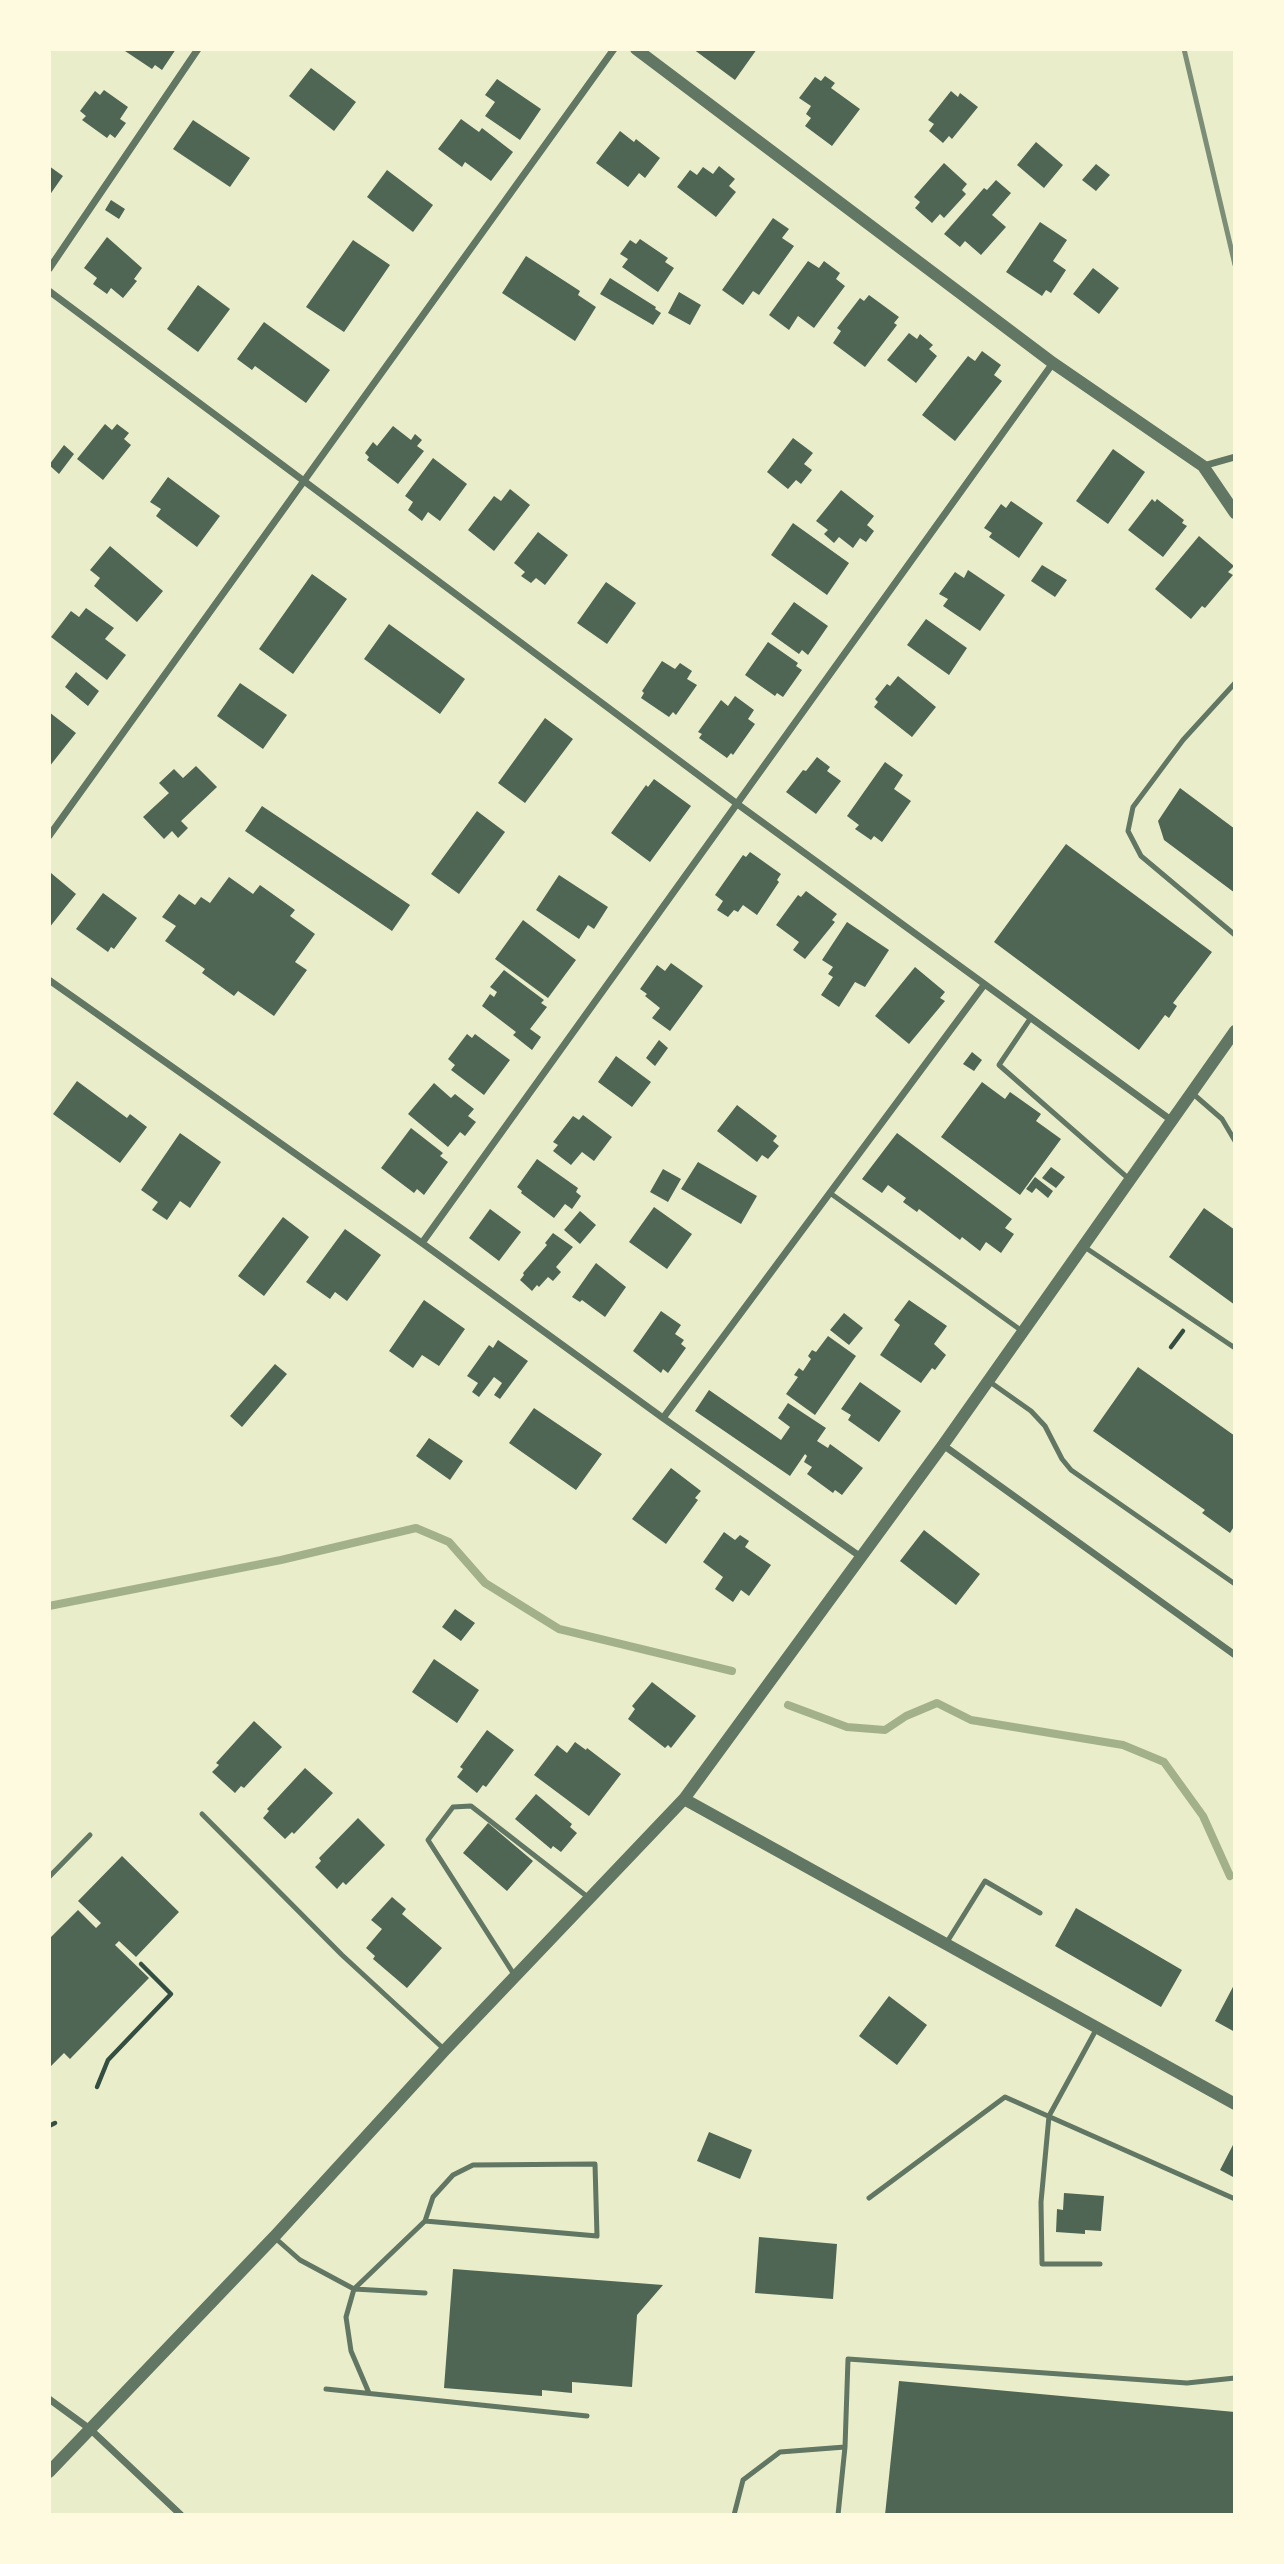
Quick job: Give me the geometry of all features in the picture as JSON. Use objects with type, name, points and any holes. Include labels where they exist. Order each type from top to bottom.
[{"type":"street","points":[[49,269],[198,49]]},
{"type":"street","points":[[49,836],[614,49]]},
{"type":"street","points":[[635,49],[1053,363],[1203,466],[1235,513]]},
{"type":"street","points":[[49,291],[736,803],[1171,1120]]},
{"type":"street","points":[[422,1243],[1053,363]]},
{"type":"street","points":[[1203,466],[1235,457]]},
{"type":"street","points":[[49,980],[860,1557]]},
{"type":"street","points":[[663,1418],[984,985]]},
{"type":"street","points":[[49,2472],[274,2237],[445,2050],[684,1799],[943,1445],[1235,1031]]},
{"type":"street","points":[[943,1445],[1235,1655]]},
{"type":"street","points":[[684,1799],[1235,2104]]},
{"type":"street","points":[[49,2399],[90,2430],[181,2515]]},
{"type":"lane","points":[[1235,683],[1183,740],[1133,807],[1128,831],[1142,856],[1235,935]]},
{"type":"lane","points":[[1030,1019],[999,1065],[1129,1179]]},
{"type":"lane","points":[[1191,1092],[1222,1119],[1235,1141]]},
{"type":"lane","points":[[830,1193],[1022,1331]]},
{"type":"lane","points":[[1083,1246],[1235,1348]]},
{"type":"lane","points":[[987,1380],[1025,1405],[1045,1426],[1062,1459],[1071,1470],[1235,1584]]},
{"type":"lane","points":[[515,1976],[428,1840],[453,1807],[471,1806],[589,1898]]},
{"type":"lane","points":[[202,1814],[341,1955],[445,2050]]},
{"type":"lane","points":[[49,1877],[90,1835]]},
{"type":"lane","points":[[945,1945],[985,1881],[1040,1913]]},
{"type":"lane","points":[[1097,2028],[1049,2116],[1041,2202],[1041,2264],[1100,2264]]},
{"type":"lane","points":[[869,2198],[1005,2096],[1235,2199]]},
{"type":"lane","points":[[369,2393],[351,2351],[346,2317],[354,2289],[425,2221],[433,2196],[453,2175],[473,2165],[595,2164],[597,2236],[425,2221]]},
{"type":"lane","points":[[274,2237],[300,2260],[354,2289],[425,2292]]},
{"type":"lane","points":[[838,2515],[845,2447],[848,2359],[1186,2383],[1235,2378]]},
{"type":"lane","points":[[327,2389],[587,2416]]},
{"type":"lane","points":[[734,2515],[743,2480],[780,2452],[845,2447]]},
{"type":"path","points":[[1171,1348],[1184,1330]]},
{"type":"path","points":[[97,2087],[108,2060],[171,1994],[141,1964]]},
{"type":"path","points":[[49,2126],[55,2123]]},
{"type":"building","points":[[122,49],[176,49],[162,70],[155,65],[152,69]]},
{"type":"building","points":[[693,49],[757,49],[735,80]]},
{"type":"building","points":[[311,68],[356,102],[334,131],[289,96]]},
{"type":"building","points":[[825,76],[835,83],[831,88],[860,109],[832,146],[805,126],[811,118],[806,114],[811,106],[799,98],[815,77],[821,81]]},
{"type":"building","points":[[497,79],[541,109],[520,140],[485,116],[495,102],[485,95]]},
{"type":"building","points":[[104,90],[128,107],[120,119],[126,123],[115,138],[110,134],[107,138],[82,120],[86,116],[80,111],[95,91],[100,95]]},
{"type":"building","points":[[951,91],[958,97],[960,93],[978,107],[952,139],[949,136],[943,143],[929,131],[934,124],[928,120]]},
{"type":"building","points":[[461,119],[479,132],[482,128],[513,152],[491,181],[465,162],[462,167],[438,149]]},
{"type":"building","points":[[193,120],[250,158],[230,187],[173,149]]},
{"type":"building","points":[[620,131],[634,142],[636,139],[660,158],[645,178],[639,173],[628,187],[596,163]]},
{"type":"building","points":[[1036,142],[1063,165],[1044,188],[1017,165]]},
{"type":"building","points":[[944,163],[967,184],[962,190],[966,194],[944,218],[940,214],[932,223],[915,208],[920,202],[914,197]]},
{"type":"building","points":[[1096,164],[1110,175],[1096,191],[1082,180]]},
{"type":"building","points":[[49,166],[63,176],[49,196]]},
{"type":"building","points":[[719,166],[735,179],[729,186],[736,192],[716,217],[677,187],[690,170],[697,175],[703,167],[713,174]]},
{"type":"building","points":[[387,170],[433,205],[413,232],[367,197]]},
{"type":"building","points":[[996,180],[1011,193],[992,215],[1006,227],[981,255],[965,241],[960,247],[944,234],[984,188],[987,190]]},
{"type":"building","points":[[111,200],[125,209],[119,219],[105,210]]},
{"type":"building","points":[[773,218],[789,229],[782,238],[794,246],[759,295],[753,291],[743,305],[722,290]]},
{"type":"building","points":[[1040,222],[1067,240],[1053,261],[1066,270],[1051,293],[1046,290],[1042,296],[1006,272]]},
{"type":"building","points":[[107,237],[142,268],[134,279],[137,281],[123,298],[111,288],[107,294],[93,284],[97,278],[84,268]]},
{"type":"building","points":[[640,239],[668,258],[665,262],[674,268],[658,292],[622,267],[628,259],[620,254],[630,240],[636,244]]},
{"type":"building","points":[[353,240],[390,265],[344,332],[306,307]]},
{"type":"building","points":[[526,256],[580,291],[578,295],[596,307],[575,341],[502,293]]},
{"type":"building","points":[[808,261],[819,268],[824,261],[840,273],[836,279],[845,286],[814,328],[798,316],[789,330],[769,315]]},
{"type":"building","points":[[1093,268],[1119,288],[1099,314],[1073,294]]},
{"type":"building","points":[[610,278],[656,307],[661,313],[653,325],[600,294]]},
{"type":"building","points":[[198,285],[230,309],[198,352],[167,329]]},
{"type":"building","points":[[679,292],[701,305],[690,325],[668,313]]},
{"type":"building","points":[[869,295],[899,317],[894,323],[897,325],[865,367],[833,343],[841,331],[837,328],[860,298],[864,301]]},
{"type":"building","points":[[264,322],[330,370],[306,403],[255,366],[252,370],[237,359]]},
{"type":"building","points":[[909,333],[917,339],[920,334],[933,345],[929,349],[937,356],[916,383],[887,360]]},
{"type":"building","points":[[982,351],[1001,365],[994,375],[1002,381],[955,441],[922,415],[968,356],[975,361]]},
{"type":"building","points":[[105,424],[112,430],[117,424],[129,433],[124,439],[131,445],[103,480],[77,459]]},
{"type":"building","points":[[393,426],[411,440],[415,434],[422,440],[417,446],[424,451],[398,484],[367,460],[369,457],[365,453],[373,442],[377,446]]},
{"type":"building","points":[[793,438],[813,453],[804,464],[812,470],[801,484],[796,480],[788,489],[767,472]]},
{"type":"building","points":[[64,445],[74,454],[59,474],[49,465]]},
{"type":"building","points":[[1113,449],[1145,472],[1108,524],[1076,501]]},
{"type":"building","points":[[433,458],[467,484],[440,521],[428,512],[422,521],[408,510],[413,502],[405,496]]},
{"type":"building","points":[[168,477],[220,516],[197,547],[156,516],[161,509],[150,502]]},
{"type":"building","points":[[510,489],[530,505],[494,551],[468,530],[494,496],[501,501]]},
{"type":"building","points":[[841,490],[874,516],[867,525],[874,531],[866,542],[860,538],[853,548],[839,537],[834,543],[824,534],[828,530],[816,521]]},
{"type":"building","points":[[1152,499],[1155,502],[1157,499],[1184,520],[1182,523],[1187,526],[1163,557],[1128,530]]},
{"type":"building","points":[[1011,501],[1043,523],[1019,558],[989,537],[992,533],[984,528],[1001,504],[1006,508]]},
{"type":"building","points":[[793,523],[849,563],[827,595],[771,555]]},
{"type":"building","points":[[538,532],[568,555],[545,585],[536,578],[531,583],[521,576],[525,572],[514,563]]},
{"type":"building","points":[[1199,536],[1234,566],[1228,572],[1233,575],[1205,608],[1202,606],[1191,619],[1155,589]]},
{"type":"building","points":[[110,546],[163,591],[137,622],[94,586],[100,578],[90,570]]},
{"type":"building","points":[[1042,565],[1067,580],[1055,597],[1031,581]]},
{"type":"building","points":[[968,570],[1005,595],[980,631],[943,606],[948,599],[939,594],[955,572],[964,578]]},
{"type":"building","points":[[312,574],[347,599],[293,674],[259,649]]},
{"type":"building","points":[[606,582],[636,603],[607,644],[577,623]]},
{"type":"building","points":[[794,602],[828,626],[808,655],[802,650],[799,654],[771,634]]},
{"type":"building","points":[[86,608],[114,628],[105,639],[126,655],[107,680],[51,637],[71,611],[79,617]]},
{"type":"building","points":[[926,619],[967,648],[949,675],[907,645]]},
{"type":"building","points":[[389,624],[465,679],[440,714],[364,659]]},
{"type":"building","points":[[768,642],[798,663],[796,666],[802,670],[783,697],[777,693],[775,696],[745,675]]},
{"type":"building","points":[[662,661],[675,669],[680,663],[692,671],[687,679],[697,685],[676,715],[673,712],[669,717],[641,698],[644,693],[642,691]]},
{"type":"building","points":[[76,672],[99,691],[88,706],[65,687]]},
{"type":"building","points":[[898,676],[936,707],[912,737],[874,707],[878,702],[875,699],[887,684],[890,686]]},
{"type":"building","points":[[240,683],[287,715],[263,749],[217,716]]},
{"type":"building","points":[[735,696],[754,710],[748,719],[755,724],[733,755],[731,753],[727,758],[699,738],[702,734],[698,732],[721,700],[728,706]]},
{"type":"building","points":[[49,712],[76,733],[49,767]]},
{"type":"building","points":[[545,718],[573,739],[525,803],[498,783]]},
{"type":"building","points":[[817,757],[830,767],[827,771],[841,781],[816,814],[786,792]]},
{"type":"building","points":[[885,762],[903,775],[894,789],[911,801],[882,842],[874,836],[871,840],[855,829],[859,825],[847,816]]},
{"type":"building","points":[[196,766],[217,787],[181,821],[188,828],[178,838],[172,831],[164,839],[143,817],[169,793],[159,783],[174,769],[183,778]]},
{"type":"building","points":[[654,779],[691,806],[650,862],[611,833],[646,785],[648,787]]},
{"type":"building","points":[[1180,788],[1235,829],[1235,893],[1164,840],[1158,821]]},
{"type":"building","points":[[262,806],[410,905],[392,931],[245,831]]},
{"type":"building","points":[[477,811],[505,832],[459,894],[431,874]]},
{"type":"building","points":[[1066,844],[1212,952],[1173,1003],[1177,1006],[1169,1018],[1165,1015],[1139,1050],[994,942]]},
{"type":"building","points":[[750,852],[781,874],[777,880],[779,882],[757,915],[743,905],[738,912],[734,910],[728,917],[717,910],[723,901],[715,895],[743,855],[746,857]]},
{"type":"building","points":[[51,873],[76,894],[49,928],[49,875]]},
{"type":"building","points":[[559,875],[608,907],[594,929],[588,925],[579,939],[536,910]]},
{"type":"building","points":[[229,877],[253,894],[260,885],[295,910],[290,916],[315,934],[295,962],[307,970],[274,1016],[238,991],[234,996],[202,973],[205,969],[165,941],[176,926],[162,917],[179,894],[195,905],[201,897],[210,903]]},
{"type":"building","points":[[806,891],[837,914],[832,920],[835,922],[805,959],[793,950],[799,942],[776,925],[798,895],[801,897]]},
{"type":"building","points":[[103,893],[137,918],[114,949],[111,947],[108,952],[76,929]]},
{"type":"building","points":[[523,920],[576,960],[548,998],[495,959]]},
{"type":"building","points":[[847,922],[889,950],[865,987],[855,982],[839,1007],[821,995],[833,977],[828,974],[833,967],[822,960]]},
{"type":"building","points":[[671,963],[703,986],[670,1031],[652,1018],[660,1008],[640,989],[657,965],[665,971]]},
{"type":"building","points":[[915,967],[945,992],[940,998],[945,1001],[909,1044],[875,1016]]},
{"type":"building","points":[[504,970],[544,1000],[541,1003],[547,1007],[530,1029],[541,1037],[532,1050],[513,1035],[516,1032],[482,1006],[490,994],[494,997],[497,992],[490,987]]},
{"type":"building","points":[[467,1034],[472,1038],[475,1034],[510,1060],[484,1095],[451,1070],[455,1065],[448,1059]]},
{"type":"building","points":[[659,1040],[668,1048],[655,1066],[646,1058]]},
{"type":"building","points":[[972,1052],[982,1060],[974,1071],[963,1064]]},
{"type":"building","points":[[616,1056],[651,1082],[632,1107],[598,1082]]},
{"type":"building","points":[[77,1081],[127,1118],[130,1114],[147,1127],[120,1163],[53,1114]]},
{"type":"building","points":[[982,1082],[1005,1099],[1010,1092],[1041,1114],[1036,1121],[1061,1139],[1020,1195],[941,1137]]},
{"type":"building","points":[[434,1083],[451,1098],[455,1094],[474,1109],[468,1116],[476,1122],[465,1136],[460,1132],[448,1147],[408,1114]]},
{"type":"building","points":[[737,1105],[777,1136],[773,1141],[779,1146],[768,1159],[762,1155],[757,1162],[717,1131]]},
{"type":"building","points":[[583,1115],[612,1137],[594,1161],[582,1152],[571,1165],[553,1151],[558,1145],[553,1142],[573,1116],[579,1120]]},
{"type":"building","points":[[411,1128],[443,1153],[440,1156],[448,1162],[424,1195],[417,1189],[414,1193],[381,1168]]},
{"type":"building","points":[[180,1133],[221,1162],[190,1208],[180,1201],[167,1220],[152,1210],[158,1202],[141,1190]]},
{"type":"building","points":[[897,1133],[1012,1219],[1005,1228],[1014,1234],[1001,1253],[986,1242],[980,1251],[962,1237],[960,1240],[919,1209],[917,1212],[903,1202],[906,1198],[888,1185],[882,1193],[862,1179]]},
{"type":"building","points":[[537,1159],[578,1188],[576,1192],[581,1196],[572,1209],[565,1204],[554,1218],[517,1187]]},
{"type":"building","points":[[698,1162],[757,1196],[741,1224],[681,1189]]},
{"type":"building","points":[[1051,1167],[1065,1177],[1056,1188],[1042,1178]]},
{"type":"building","points":[[663,1169],[681,1179],[668,1202],[650,1192]]},
{"type":"building","points":[[1035,1177],[1053,1191],[1048,1198],[1036,1188],[1032,1193],[1026,1189]]},
{"type":"building","points":[[654,1207],[692,1234],[667,1269],[629,1242]]},
{"type":"building","points":[[1204,1208],[1235,1230],[1235,1305],[1169,1257]]},
{"type":"building","points":[[490,1209],[521,1232],[499,1261],[469,1238]]},
{"type":"building","points":[[580,1211],[596,1225],[580,1244],[564,1230]]},
{"type":"building","points":[[283,1217],[309,1237],[264,1296],[238,1276]]},
{"type":"building","points":[[345,1229],[381,1255],[347,1301],[335,1292],[330,1299],[306,1282]]},
{"type":"building","points":[[553,1233],[573,1247],[556,1267],[561,1272],[553,1281],[548,1277],[532,1291],[520,1280]]},
{"type":"building","points":[[596,1263],[626,1287],[605,1317],[582,1300],[580,1302],[572,1297]]},
{"type":"building","points":[[424,1300],[465,1329],[439,1366],[422,1355],[413,1368],[389,1351]]},
{"type":"building","points":[[909,1300],[947,1326],[934,1344],[946,1355],[921,1383],[880,1355],[900,1325],[894,1320]]},
{"type":"building","points":[[661,1311],[681,1325],[675,1334],[684,1340],[681,1344],[686,1348],[668,1373],[663,1369],[661,1373],[633,1351]]},
{"type":"building","points":[[844,1313],[863,1328],[849,1345],[830,1330]]},
{"type":"building","points":[[828,1336],[856,1356],[815,1415],[786,1394],[798,1377],[794,1375],[799,1368],[803,1371],[811,1359],[808,1356],[812,1350],[816,1352]]},
{"type":"building","points":[[498,1340],[528,1361],[500,1399],[494,1395],[502,1383],[494,1377],[479,1397],[472,1392],[478,1383],[467,1376],[489,1345],[493,1348]]},
{"type":"building","points":[[275,1364],[287,1374],[242,1427],[230,1416]]},
{"type":"building","points":[[1138,1367],[1235,1436],[1235,1525],[1230,1533],[1202,1513],[1205,1510],[1093,1431]]},
{"type":"building","points":[[860,1382],[901,1411],[879,1442],[848,1420],[851,1415],[841,1409]]},
{"type":"building","points":[[709,1390],[781,1440],[790,1427],[778,1418],[788,1403],[826,1428],[817,1441],[828,1448],[830,1444],[863,1468],[842,1495],[835,1490],[833,1493],[807,1474],[812,1467],[804,1462],[807,1456],[805,1454],[790,1476],[695,1411]]},
{"type":"building","points":[[534,1408],[602,1454],[576,1490],[509,1443]]},
{"type":"building","points":[[429,1438],[463,1461],[450,1480],[416,1456]]},
{"type":"building","points":[[671,1468],[701,1491],[695,1498],[698,1500],[666,1544],[632,1519]]},
{"type":"building","points":[[924,1530],[980,1574],[956,1605],[900,1561]]},
{"type":"building","points":[[724,1532],[735,1540],[740,1535],[749,1541],[745,1547],[771,1565],[749,1596],[741,1590],[733,1602],[715,1589],[723,1577],[703,1562]]},
{"type":"building","points":[[455,1609],[475,1623],[461,1641],[442,1627]]},
{"type":"building","points":[[434,1659],[479,1690],[457,1723],[412,1692]]},
{"type":"building","points":[[652,1682],[696,1716],[671,1748],[668,1745],[665,1748],[628,1719],[635,1709],[632,1706]]},
{"type":"building","points":[[254,1721],[282,1747],[244,1788],[241,1786],[235,1793],[212,1772],[219,1765],[216,1763]]},
{"type":"building","points":[[487,1730],[514,1750],[486,1787],[483,1785],[477,1793],[457,1777],[463,1769],[460,1767]]},
{"type":"building","points":[[575,1742],[621,1774],[589,1816],[534,1775],[557,1745],[567,1753]]},
{"type":"building","points":[[305,1768],[333,1793],[294,1834],[292,1832],[285,1839],[263,1818],[269,1811],[267,1809]]},
{"type":"building","points":[[536,1794],[572,1824],[570,1827],[577,1833],[561,1852],[553,1846],[551,1849],[515,1819]]},
{"type":"building","points":[[358,1818],[385,1845],[346,1885],[343,1882],[337,1889],[315,1867],[321,1861],[319,1858]]},
{"type":"building","points":[[488,1823],[533,1861],[507,1891],[463,1853]]},
{"type":"building","points":[[122,1856],[179,1912],[136,1957],[119,1941],[115,1945],[149,1978],[70,2059],[64,2053],[49,2068],[49,1939],[78,1910],[96,1928],[101,1923],[78,1901]]},
{"type":"building","points":[[392,1897],[406,1909],[402,1914],[442,1948],[407,1988],[373,1959],[375,1956],[366,1948],[382,1929],[371,1920]]},
{"type":"building","points":[[1076,1908],[1182,1970],[1161,2007],[1055,1946]]},
{"type":"building","points":[[1235,1983],[1235,2032],[1215,2021]]},
{"type":"building","points":[[889,1996],[927,2025],[897,2065],[859,2036]]},
{"type":"building","points":[[709,2132],[752,2150],[740,2179],[697,2161]]},
{"type":"building","points":[[1235,2141],[1235,2178],[1220,2170]]},
{"type":"building","points":[[1064,2193],[1104,2196],[1101,2231],[1085,2230],[1085,2234],[1056,2232],[1057,2209],[1063,2210]]},
{"type":"building","points":[[759,2237],[837,2244],[833,2299],[755,2293]]},
{"type":"building","points":[[453,2269],[663,2285],[637,2315],[632,2387],[572,2382],[572,2393],[542,2390],[542,2396],[444,2388]]},
{"type":"building","points":[[899,2381],[1235,2412],[1235,2515],[885,2515]]},
{"type":"waterway","points":[[49,1606],[281,1560],[416,1528],[449,1542],[485,1583],[559,1629],[732,1671]]},
{"type":"waterway","points":[[788,1705],[847,1727],[885,1730],[906,1716],[937,1703],[971,1720],[1123,1745],[1164,1762],[1203,1816],[1230,1876]]},
{"type":"railway","points":[[1184,49],[1235,265]]}]
